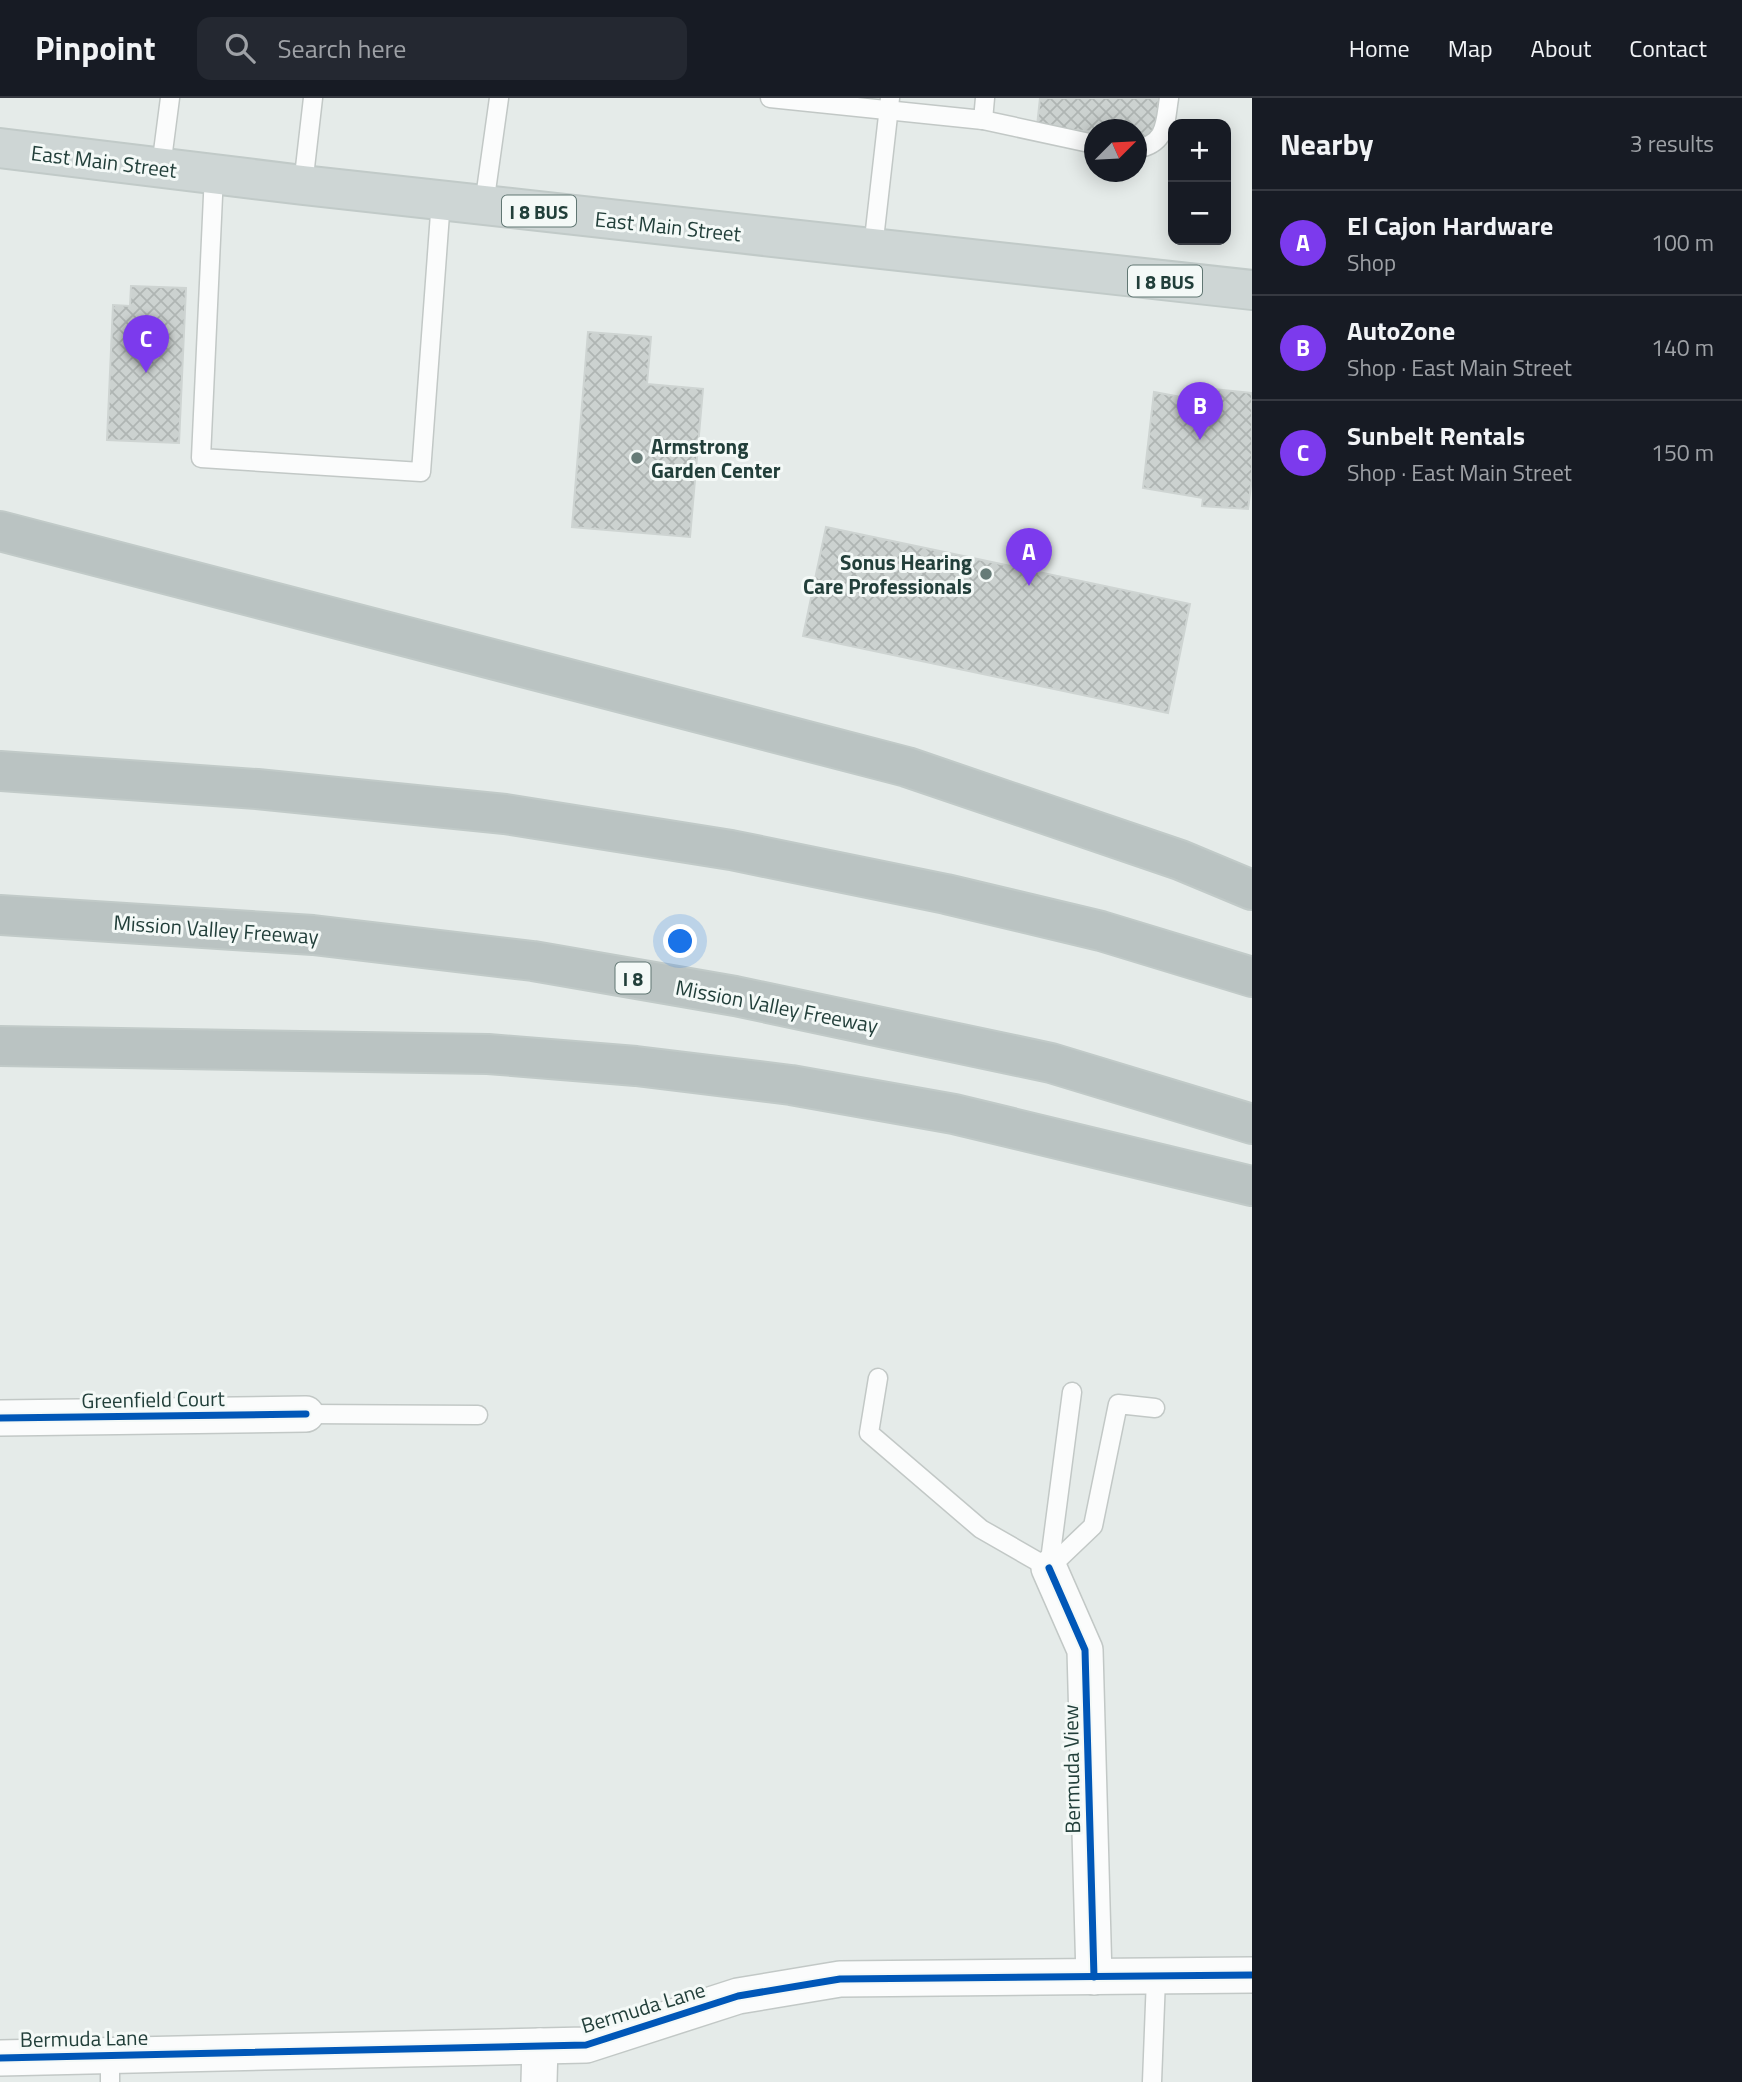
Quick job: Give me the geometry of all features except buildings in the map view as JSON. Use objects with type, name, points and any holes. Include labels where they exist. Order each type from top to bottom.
[{"type":"highway","points":[[0,531],[907,767],[1180,860],[1252,890]]},
{"type":"highway","points":[[0,771],[257,789],[505,814],[731,850],[946,894],[1101,931],[1252,977]]},
{"type":"highway","name":"Mission Valley Freeway","points":[[0,915],[313,934],[533,961],[735,996],[1051,1063],[1252,1124]]},
{"type":"highway","points":[[0,1046],[488,1055],[636,1066],[791,1085],[954,1114],[1252,1186]]},
{"type":"main road","name":"East Main Street","points":[[0,148],[303,185],[1252,290]]},
{"type":"street","name":"Greenfield Court","points":[[0,1418],[306,1414]]},
{"type":"street","name":"Bermuda View","points":[[1049,1569],[1085,1650],[1094,1977]]},
{"type":"street","name":"Bermuda Lane","points":[[0,2058],[110,2068],[586,2045],[738,1996],[840,1979],[1252,1975]]},
{"type":"street","points":[[539,2082],[540,2046]]},
{"type":"lane","points":[[161,167],[170,98]]},
{"type":"lane","points":[[303,185],[313,98]]},
{"type":"lane","points":[[484,205],[499,98]]},
{"type":"lane","points":[[770,98],[889,104],[983,120],[1084,143]]},
{"type":"lane","points":[[983,120],[985,98]]},
{"type":"lane","points":[[1147,145],[1163,134],[1169,98]]},
{"type":"lane","points":[[873,248],[889,104]]},
{"type":"lane","points":[[214,174],[201,458],[421,472],[441,200]]},
{"type":"lane","points":[[878,1378],[869,1433],[981,1529],[1049,1569]]},
{"type":"lane","points":[[1049,1569],[1072,1392]]},
{"type":"lane","points":[[1049,1569],[1093,1526],[1118,1404],[1155,1408]]},
{"type":"lane","points":[[306,1414],[478,1415]]},
{"type":"lane","points":[[1152,2082],[1156,1978]]},
{"type":"cycle path","points":[[0,1418],[306,1414]]},
{"type":"cycle path","points":[[1049,1568],[1085,1650],[1094,1977]]},
{"type":"cycle path","points":[[0,2058],[586,2045],[738,1996],[840,1979],[1252,1975]]},
{"type":"place","name":"Sunbelt Rentals","points":[[146,373]]},
{"type":"place","name":"AutoZone","points":[[1200,440]]},
{"type":"place","name":"Armstrong Garden Center","points":[[637,458]]},
{"type":"place","name":"Sonus Hearing Care Professionals","points":[[986,574]]},
{"type":"place","name":"El Cajon Hardware","points":[[1029,586]]}]
